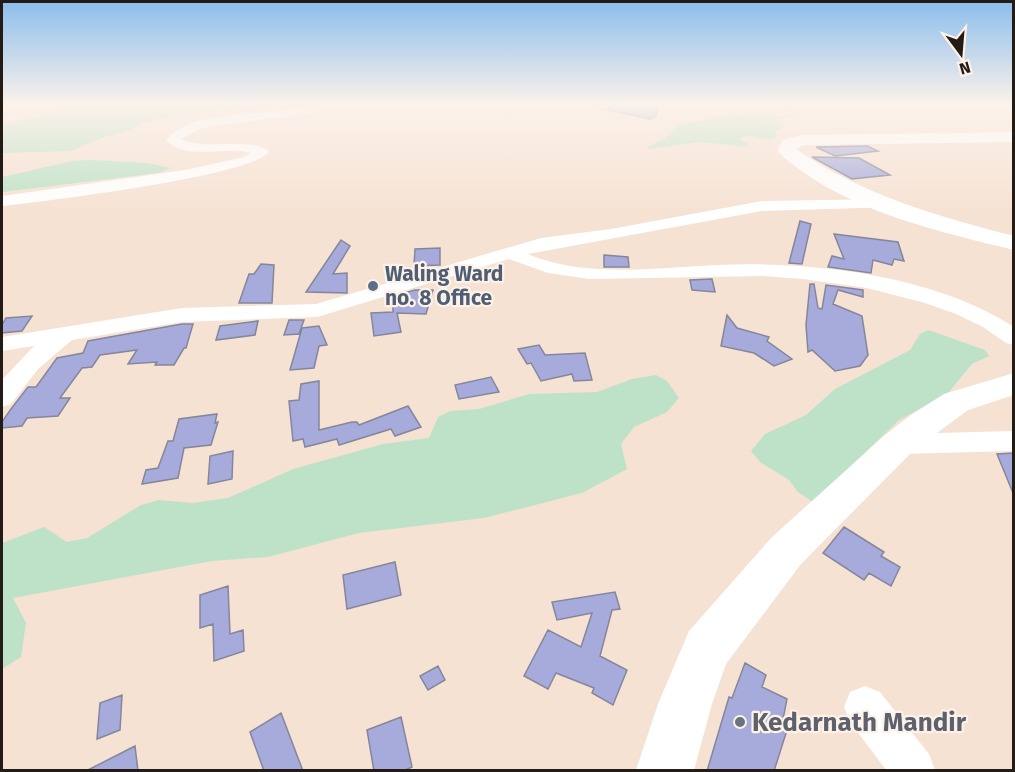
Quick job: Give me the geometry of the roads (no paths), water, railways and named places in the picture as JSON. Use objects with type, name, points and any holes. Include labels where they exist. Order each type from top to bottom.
[{"type":"highway","points":[[802,140],[788,144],[787,151],[807,168],[887,204],[961,229],[1014,243]]},
{"type":"highway","points":[[665,771],[684,704],[707,649],[786,552],[898,444],[956,402],[1014,384]]},
{"type":"street","points":[[2,201],[212,171],[258,158],[262,152],[246,148],[195,147],[173,140]]},
{"type":"street","points":[[2,344],[182,315],[317,310],[339,306],[423,277],[541,244],[611,234],[762,206],[887,204]]},
{"type":"street","points":[[509,252],[529,263],[591,273],[776,271],[881,286],[950,302],[1014,338]]},
{"type":"street","points":[[9,388],[37,355],[69,332]]},
{"type":"street","points":[[2,355],[12,360],[17,367],[9,388]]},
{"type":"street","points":[[898,444],[1014,441]]},
{"type":"street","points":[[865,707],[914,771]]},
{"type":"place","name":"Waling Ward no. 8 Office","points":[[373,286]]},
{"type":"place","name":"Kedarnath Mandir","points":[[740,722]]}]
